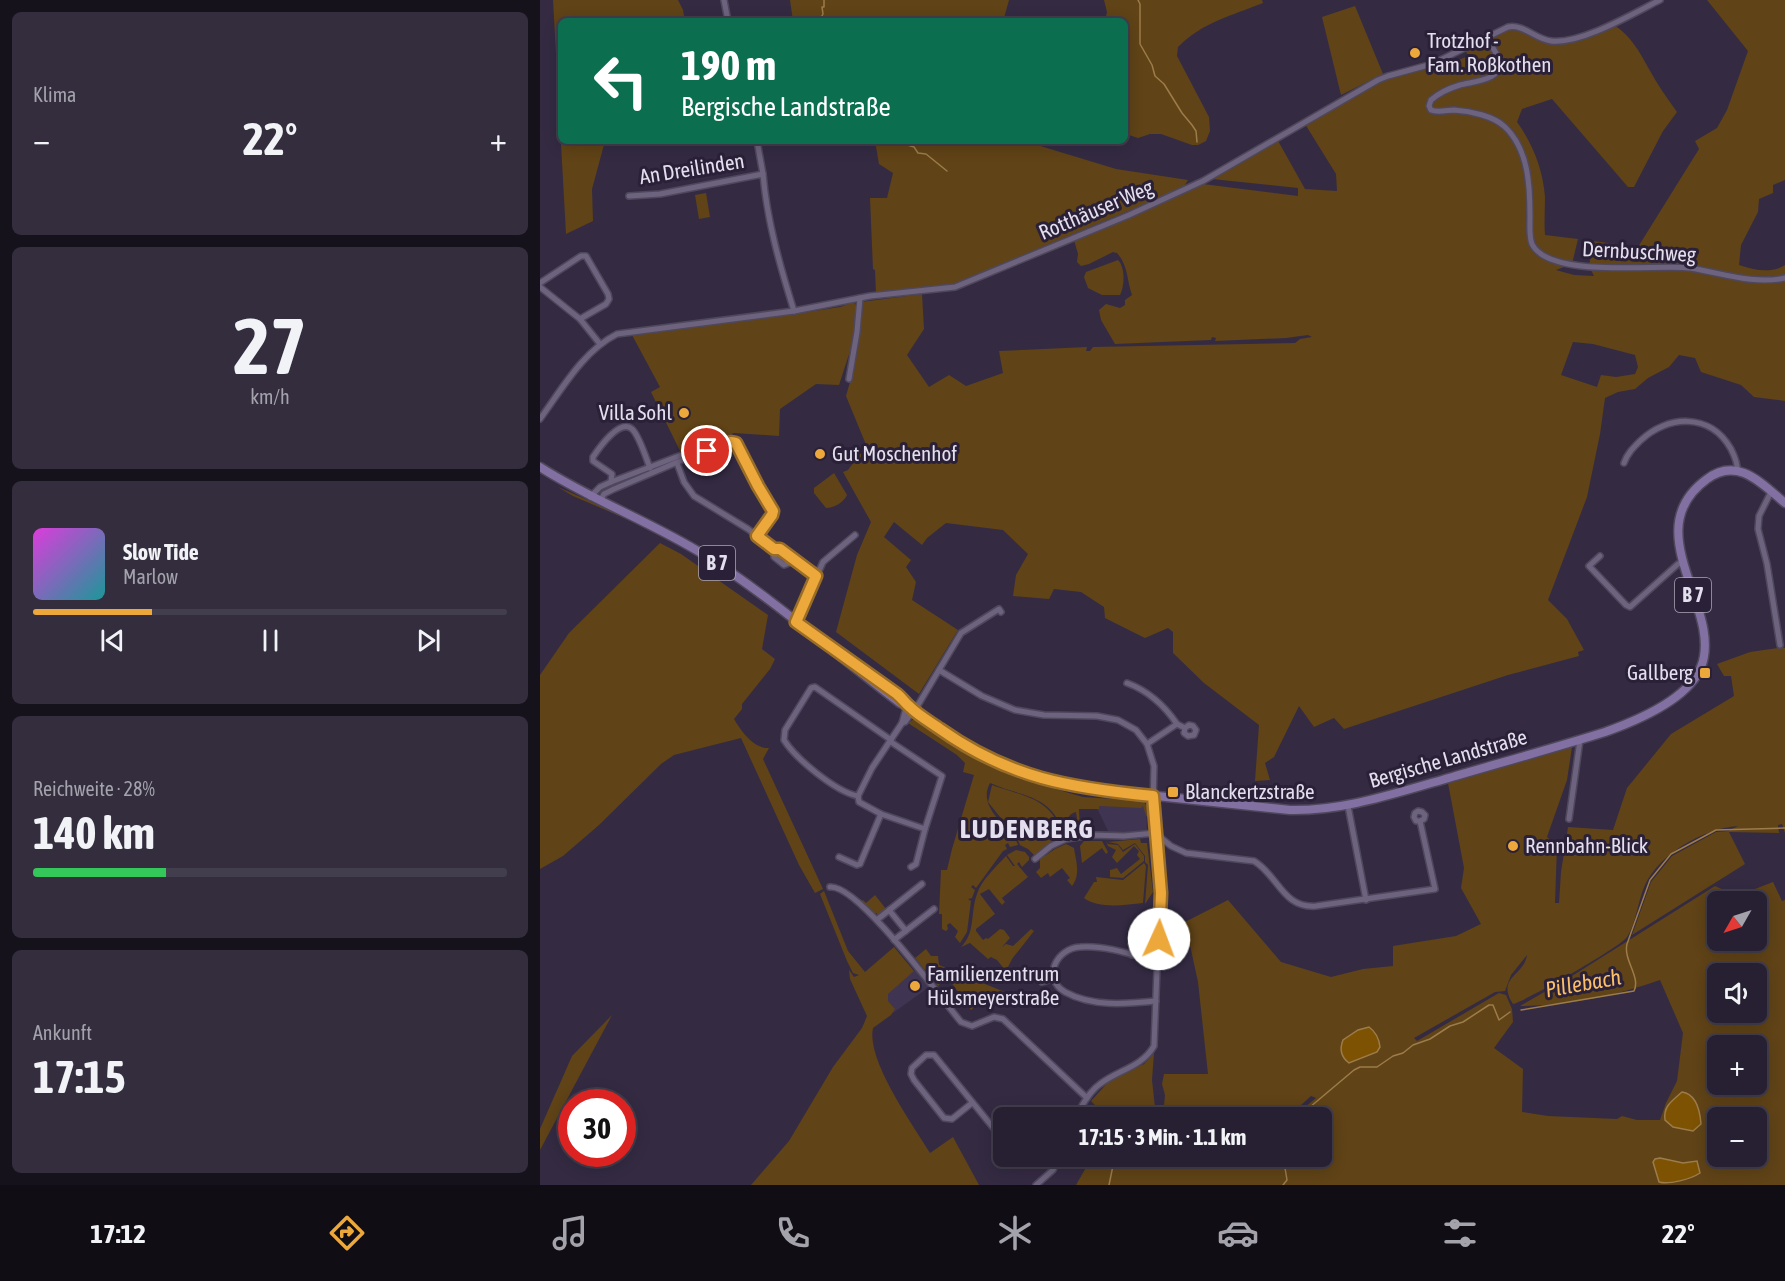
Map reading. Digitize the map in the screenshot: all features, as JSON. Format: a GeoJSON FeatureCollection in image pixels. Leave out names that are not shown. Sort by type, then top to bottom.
{"type":"FeatureCollection","features":[{"type":"Feature","properties":{"kind":"main road","name":"Bergische Landstraße"},"geometry":{"type":"LineString","coordinates":[[540,467],[590,497],[706,556],[824,642],[900,703],[976,752],[1024,774],[1073,786],[1290,810],[1317,810],[1348,806],[1580,740],[1620,727],[1678,695],[1696,676],[1703,660],[1704,636],[1679,542],[1683,510],[1689,497],[1713,475],[1723,471],[1737,470]]}},
{"type":"Feature","properties":{"kind":"main road"},"geometry":{"type":"LineString","coordinates":[[1737,470],[1753,477],[1785,504]]}},
{"type":"Feature","properties":{"kind":"street"},"geometry":{"type":"LineString","coordinates":[[724,0],[727,18]]}},
{"type":"Feature","properties":{"kind":"street","name":"Rotthäuser Weg"},"geometry":{"type":"LineString","coordinates":[[540,419],[585,359],[600,344],[621,333],[794,311],[860,298],[955,287],[1130,215],[1203,181],[1388,75],[1432,64],[1508,27],[1516,26],[1547,40],[1569,40],[1589,34],[1660,0]]}},
{"type":"Feature","properties":{"kind":"street","name":"Dernbuschweg"},"geometry":{"type":"LineString","coordinates":[[1486,38],[1498,58],[1499,65],[1495,74],[1484,80],[1446,90],[1431,100],[1429,106],[1434,111],[1457,110],[1482,116],[1501,124],[1510,132],[1526,164],[1530,234],[1532,244],[1537,251],[1556,261],[1596,268],[1690,268],[1748,279],[1785,278]]}},
{"type":"Feature","properties":{"kind":"street"},"geometry":{"type":"LineString","coordinates":[[758,144],[763,174]]}},
{"type":"Feature","properties":{"kind":"street","name":"An Dreilinden"},"geometry":{"type":"LineString","coordinates":[[629,196],[660,194],[763,174],[774,244],[794,311]]}},
{"type":"Feature","properties":{"kind":"street"},"geometry":{"type":"LineString","coordinates":[[580,320],[606,304],[609,299],[586,256],[581,256],[540,285],[580,320],[600,344]]}},
{"type":"Feature","properties":{"kind":"street"},"geometry":{"type":"LineString","coordinates":[[849,380],[860,298]]}},
{"type":"Feature","properties":{"kind":"street"},"geometry":{"type":"LineString","coordinates":[[1624,463],[1629,452],[1655,428],[1672,422],[1688,421],[1709,428],[1722,437],[1733,453],[1738,466],[1737,470]]}},
{"type":"Feature","properties":{"kind":"street"},"geometry":{"type":"LineString","coordinates":[[611,482],[612,474],[593,457],[605,441],[622,427],[627,426],[634,431],[650,470]]}},
{"type":"Feature","properties":{"kind":"street"},"geometry":{"type":"LineString","coordinates":[[600,501],[604,494],[650,470],[693,453],[731,442],[738,445],[773,511],[757,536]]}},
{"type":"Feature","properties":{"kind":"street"},"geometry":{"type":"LineString","coordinates":[[590,497],[600,487],[611,482],[677,463],[693,453]]}},
{"type":"Feature","properties":{"kind":"street"},"geometry":{"type":"LineString","coordinates":[[677,463],[684,482],[694,496],[774,549],[780,549],[816,576]]}},
{"type":"Feature","properties":{"kind":"street"},"geometry":{"type":"LineString","coordinates":[[1771,492],[1760,516],[1758,529],[1767,564],[1780,645]]}},
{"type":"Feature","properties":{"kind":"street"},"geometry":{"type":"LineString","coordinates":[[796,622],[823,562],[855,535]]}},
{"type":"Feature","properties":{"kind":"street"},"geometry":{"type":"LineString","coordinates":[[774,549],[774,557],[784,565],[793,558]]}},
{"type":"Feature","properties":{"kind":"street"},"geometry":{"type":"LineString","coordinates":[[1600,556],[1589,566],[1630,607],[1683,562]]}},
{"type":"Feature","properties":{"kind":"street"},"geometry":{"type":"LineString","coordinates":[[925,829],[880,814],[859,802],[858,796],[872,768],[902,723],[906,712],[911,709],[939,670],[965,629],[999,609],[1001,612]]}},
{"type":"Feature","properties":{"kind":"street"},"geometry":{"type":"LineString","coordinates":[[939,670],[982,696],[1015,710],[1044,715],[1097,716],[1118,720],[1136,730],[1147,744],[1154,766],[1155,833],[1161,893],[1154,1046],[1143,1060],[1109,1077],[1096,1087],[1081,1107]]}},
{"type":"Feature","properties":{"kind":"street"},"geometry":{"type":"LineString","coordinates":[[1127,683],[1157,700],[1177,724],[1185,728]]}},
{"type":"Feature","properties":{"kind":"street"},"geometry":{"type":"LineString","coordinates":[[858,796],[844,792],[794,752],[784,740],[785,730],[811,688],[815,687],[942,776],[916,864],[911,867]]}},
{"type":"Feature","properties":{"kind":"street"},"geometry":{"type":"LineString","coordinates":[[1147,744],[1177,724]]}},
{"type":"Feature","properties":{"kind":"street"},"geometry":{"type":"LineString","coordinates":[[1569,819],[1580,740]]}},
{"type":"Feature","properties":{"kind":"street"},"geometry":{"type":"LineString","coordinates":[[1348,806],[1365,900]]}},
{"type":"Feature","properties":{"kind":"street"},"geometry":{"type":"LineString","coordinates":[[839,856],[857,865],[860,864],[880,814]]}},
{"type":"Feature","properties":{"kind":"street"},"geometry":{"type":"LineString","coordinates":[[1035,859],[1051,846],[1066,839],[1155,833],[1171,846],[1186,853],[1254,861],[1263,867],[1284,894],[1299,904],[1309,907],[1435,889],[1420,821]]}},
{"type":"Feature","properties":{"kind":"street"},"geometry":{"type":"LineString","coordinates":[[878,919],[922,884]]}},
{"type":"Feature","properties":{"kind":"street"},"geometry":{"type":"LineString","coordinates":[[830,887],[839,887],[878,919],[961,1022],[972,1026],[994,1017],[1003,1019],[1087,1098]]}},
{"type":"Feature","properties":{"kind":"street"},"geometry":{"type":"LineString","coordinates":[[894,940],[934,909]]}},
{"type":"Feature","properties":{"kind":"street"},"geometry":{"type":"LineString","coordinates":[[889,910],[906,931]]}},
{"type":"Feature","properties":{"kind":"street"},"geometry":{"type":"LineString","coordinates":[[1132,955],[1138,922]]}},
{"type":"Feature","properties":{"kind":"street"},"geometry":{"type":"LineString","coordinates":[[1156,1001],[1120,1004],[1099,1002],[1066,993],[1053,979],[1053,966],[1064,953],[1075,947],[1102,948],[1158,962]]}},
{"type":"Feature","properties":{"kind":"street"},"geometry":{"type":"LineString","coordinates":[[1042,982],[1053,979]]}},
{"type":"Feature","properties":{"kind":"street"},"geometry":{"type":"LineString","coordinates":[[972,1103],[952,1119],[944,1118],[911,1074],[912,1068],[926,1055],[934,1056],[993,1128]]}},
{"type":"Feature","properties":{"kind":"street"},"geometry":{"type":"LineString","coordinates":[[1036,1185],[1054,1167]]}},
{"type":"Feature","properties":{"kind":"shaded area"},"geometry":{"type":"Polygon","coordinates":[[[553,0],[678,0],[684,18],[558,18],[558,90],[553,0]]]}},
{"type":"Feature","properties":{"kind":"shaded area"},"geometry":{"type":"Polygon","coordinates":[[[790,0],[1009,0],[1004,18],[793,18],[790,0]]]}},
{"type":"Feature","properties":{"kind":"shaded area"},"geometry":{"type":"Polygon","coordinates":[[[1104,0],[1262,0],[1263,3],[1197,31],[1178,47],[1177,56],[1209,117],[1210,131],[1206,141],[1192,145],[1161,134],[1150,134],[1138,138],[1128,135],[1128,18],[1106,18],[1107,12],[1104,0]]]}},
{"type":"Feature","properties":{"kind":"shaded area"},"geometry":{"type":"Polygon","coordinates":[[[1707,0],[1785,0],[1785,180],[1773,185],[1773,193],[1759,199],[1758,212],[1741,245],[1739,265],[1756,270],[1774,270],[1785,265],[1785,401],[1754,397],[1741,385],[1701,372],[1695,358],[1679,355],[1669,367],[1648,378],[1635,389],[1618,392],[1605,398],[1587,497],[1548,600],[1567,619],[1584,650],[1578,652],[1579,656],[1508,675],[1344,729],[1334,718],[1314,727],[1299,706],[1274,757],[1265,763],[1270,780],[1255,781],[1259,725],[1204,683],[1173,653],[1173,632],[1168,628],[1145,638],[1105,618],[1104,607],[1081,592],[1054,589],[1049,599],[1013,596],[1016,575],[1028,554],[1003,530],[946,523],[922,545],[894,522],[884,537],[911,560],[906,567],[916,582],[912,600],[958,630],[919,694],[836,632],[857,555],[871,522],[843,472],[848,470],[854,462],[851,456],[867,447],[846,396],[858,337],[861,302],[922,294],[924,329],[907,355],[929,387],[949,375],[966,386],[1003,373],[999,351],[1087,347],[1086,351],[1090,351],[1093,347],[1295,343],[1300,339],[1312,337],[1308,335],[1215,341],[1216,338],[1212,337],[1211,340],[1115,344],[1101,320],[1099,310],[1106,304],[1120,308],[1125,305],[1125,300],[1132,295],[1127,273],[1121,258],[1113,252],[1081,266],[1077,262],[1078,254],[1074,240],[1130,218],[1203,184],[1298,196],[1298,188],[1212,179],[1277,139],[1305,189],[1337,191],[1336,174],[1305,124],[1388,78],[1433,66],[1436,70],[1468,56],[1466,51],[1492,35],[1508,29],[1518,29],[1542,41],[1560,44],[1579,40],[1614,25],[1634,44],[1677,112],[1663,131],[1634,187],[1628,187],[1552,99],[1522,109],[1517,122],[1528,139],[1542,177],[1545,197],[1545,235],[1578,239],[1572,264],[1556,270],[1574,275],[1594,276],[1589,266],[1593,241],[1638,247],[1699,149],[1695,141],[1717,128],[1727,110],[1748,51],[1707,0]],[[1573,342],[1561,375],[1597,387],[1601,375],[1616,377],[1635,374],[1638,367],[1635,355],[1593,344],[1573,342]]]}},
{"type":"Feature","properties":{"kind":"shaded area"},"geometry":{"type":"Polygon","coordinates":[[[1355,6],[1383,74],[1341,95],[1322,17],[1355,6]]]}},
{"type":"Feature","properties":{"kind":"shaded area"},"geometry":{"type":"Polygon","coordinates":[[[561,144],[604,144],[592,189],[593,221],[566,234],[561,144]]]}},
{"type":"Feature","properties":{"kind":"shaded area"},"geometry":{"type":"Polygon","coordinates":[[[876,144],[1034,144],[1116,169],[1188,180],[1183,188],[947,287],[876,293],[870,198],[887,198],[893,173],[879,164],[876,144]]]}},
{"type":"Feature","properties":{"kind":"shaded area"},"geometry":{"type":"Polygon","coordinates":[[[706,193],[710,217],[699,219],[695,195],[706,193]]]}},
{"type":"Feature","properties":{"kind":"shaded area"},"geometry":{"type":"Polygon","coordinates":[[[1118,260],[1123,276],[1120,295],[1102,295],[1088,288],[1084,277],[1086,272],[1118,260]]]}},
{"type":"Feature","properties":{"kind":"shaded area"},"geometry":{"type":"Polygon","coordinates":[[[854,302],[856,306],[855,336],[839,385],[816,384],[780,409],[779,436],[734,433],[681,453],[651,392],[660,387],[632,335],[795,314],[840,307],[854,302]]]}},
{"type":"Feature","properties":{"kind":"shaded area"},"geometry":{"type":"Polygon","coordinates":[[[834,473],[847,495],[838,504],[826,508],[814,493],[814,488],[834,473]]]}},
{"type":"Feature","properties":{"kind":"shaded area"},"geometry":{"type":"Polygon","coordinates":[[[558,487],[637,522],[690,550],[793,623],[691,552],[558,487]]]}},
{"type":"Feature","properties":{"kind":"shaded area"},"geometry":{"type":"Polygon","coordinates":[[[660,543],[681,554],[768,615],[762,649],[775,659],[770,669],[742,704],[742,709],[734,719],[744,734],[753,742],[763,748],[769,748],[763,759],[823,889],[815,893],[799,865],[741,738],[674,755],[661,764],[599,825],[563,856],[540,869],[540,675],[569,633],[660,543]]]}},
{"type":"Feature","properties":{"kind":"shaded area"},"geometry":{"type":"Polygon","coordinates":[[[1785,648],[1785,833],[1782,824],[1778,825],[1779,833],[1729,832],[1745,864],[1632,935],[1651,882],[1672,856],[1716,832],[1728,831],[1738,826],[1711,832],[1684,845],[1672,853],[1652,873],[1645,885],[1630,932],[1609,951],[1535,994],[1513,1004],[1509,995],[1509,982],[1525,962],[1527,955],[1511,975],[1505,991],[1495,992],[1414,1038],[1417,1041],[1499,993],[1506,995],[1512,1009],[1513,1022],[1494,1048],[1523,1069],[1522,1112],[1548,1116],[1617,1119],[1622,1116],[1637,1120],[1660,1120],[1677,1081],[1683,1033],[1660,980],[1591,999],[1520,1006],[1707,891],[1707,951],[1767,951],[1767,891],[1750,891],[1773,882],[1782,901],[1785,900],[1785,1185],[1076,1185],[1086,1167],[1332,1167],[1332,1107],[1305,1107],[1316,1098],[1311,1096],[1299,1107],[1164,1107],[1165,1095],[1162,1084],[1164,1074],[1208,1074],[1198,982],[1185,922],[1228,900],[1281,962],[1331,977],[1363,969],[1393,966],[1393,946],[1456,936],[1481,924],[1461,888],[1464,868],[1448,783],[1572,747],[1567,780],[1547,837],[1557,846],[1555,903],[1559,903],[1568,827],[1613,830],[1627,788],[1671,734],[1734,696],[1731,676],[1724,676],[1717,664],[1750,652],[1785,648]],[[1369,1027],[1348,1036],[1354,1060],[1380,1047],[1377,1036],[1369,1027]]]}},
{"type":"Feature","properties":{"kind":"shaded area"},"geometry":{"type":"Polygon","coordinates":[[[914,719],[957,749],[1017,778],[1083,797],[1143,801],[1147,806],[1148,817],[1143,806],[1141,808],[1099,806],[1099,809],[1079,809],[1080,831],[1139,832],[1079,834],[1075,831],[1073,823],[1077,818],[1076,812],[1069,816],[1067,821],[1067,830],[1071,829],[1073,834],[1066,837],[1053,812],[1045,805],[990,783],[987,791],[989,806],[1018,845],[1010,847],[1008,843],[1005,845],[1007,849],[1003,851],[976,888],[973,885],[971,887],[975,890],[972,898],[968,899],[971,901],[967,932],[960,943],[955,937],[958,931],[950,923],[946,931],[942,929],[942,914],[939,914],[941,870],[947,870],[974,775],[963,772],[965,763],[957,755],[908,723],[914,719]]]}},
{"type":"Feature","properties":{"kind":"shaded area"},"geometry":{"type":"Polygon","coordinates":[[[992,785],[1045,806],[1064,837],[1052,842],[1035,856],[1020,845],[988,802],[992,785]]]}},
{"type":"Feature","properties":{"kind":"shaded area"},"geometry":{"type":"Polygon","coordinates":[[[1096,806],[1146,806],[1147,831],[1109,833],[1096,806]]]}},
{"type":"Feature","properties":{"kind":"shaded area"},"geometry":{"type":"Polygon","coordinates":[[[1140,839],[1141,843],[1147,843],[1153,892],[1145,904],[1148,865],[1145,862],[1145,856],[1135,843],[1123,850],[1118,844],[1108,842],[1140,839]]]}},
{"type":"Feature","properties":{"kind":"shaded area"},"geometry":{"type":"Polygon","coordinates":[[[1084,841],[1102,841],[1108,852],[1106,854],[1102,848],[1082,863],[1080,846],[1084,841]]]}},
{"type":"Feature","properties":{"kind":"shaded area"},"geometry":{"type":"Polygon","coordinates":[[[1106,841],[1108,844],[1118,845],[1123,852],[1135,844],[1144,856],[1144,861],[1123,878],[1110,877],[1110,870],[1117,868],[1121,874],[1140,859],[1137,855],[1139,851],[1134,846],[1117,863],[1112,857],[1116,850],[1108,846],[1106,841]]]}},
{"type":"Feature","properties":{"kind":"shaded area"},"geometry":{"type":"Polygon","coordinates":[[[1066,844],[1074,848],[1077,863],[1077,873],[1072,886],[1067,880],[1070,878],[1062,868],[1050,877],[1048,873],[1041,878],[1036,872],[1040,868],[1040,858],[1043,854],[1045,856],[1066,844]]]}},
{"type":"Feature","properties":{"kind":"shaded area"},"geometry":{"type":"Polygon","coordinates":[[[1016,850],[1025,852],[1029,857],[1022,867],[1019,862],[1017,864],[1028,877],[1002,898],[992,885],[1005,902],[1002,905],[989,889],[980,894],[995,914],[976,929],[983,940],[988,939],[1000,929],[1004,930],[1010,938],[1002,947],[1006,944],[1013,946],[1031,929],[1034,931],[1012,959],[1006,971],[997,960],[991,957],[988,959],[970,943],[961,947],[969,935],[979,889],[1006,856],[1015,866],[1007,855],[1016,850]]]}},
{"type":"Feature","properties":{"kind":"shaded area"},"geometry":{"type":"Polygon","coordinates":[[[1144,863],[1146,866],[1143,903],[1104,905],[1084,898],[1094,882],[1097,882],[1096,877],[1123,880],[1144,863]]]}},
{"type":"Feature","properties":{"kind":"shaded area"},"geometry":{"type":"Polygon","coordinates":[[[1715,886],[1726,891],[1707,891],[1715,886]]]}},
{"type":"Feature","properties":{"kind":"shaded area"},"geometry":{"type":"Polygon","coordinates":[[[824,891],[848,951],[865,972],[894,947],[914,971],[888,994],[888,1001],[895,1009],[891,1015],[873,1028],[877,1057],[892,1092],[930,1153],[953,1137],[979,1185],[751,1185],[789,1141],[833,1067],[862,1028],[867,1016],[850,979],[849,970],[854,977],[859,975],[853,973],[847,961],[820,894],[824,891]]]}},
{"type":"Feature","properties":{"kind":"shaded area"},"geometry":{"type":"Polygon","coordinates":[[[875,895],[886,909],[877,915],[861,902],[863,900],[866,903],[875,895]]]}},
{"type":"Feature","properties":{"kind":"shaded area"},"geometry":{"type":"Polygon","coordinates":[[[926,949],[931,956],[938,956],[939,965],[1007,993],[1016,1002],[1007,1000],[1004,1002],[992,991],[971,1010],[943,971],[936,976],[941,983],[938,986],[930,976],[934,973],[930,967],[925,970],[915,958],[926,949]]]}},
{"type":"Feature","properties":{"kind":"shaded area"},"geometry":{"type":"Polygon","coordinates":[[[915,970],[929,987],[893,1013],[880,998],[915,970]]]}},
{"type":"Feature","properties":{"kind":"shaded area"},"geometry":{"type":"Polygon","coordinates":[[[612,1015],[573,1089],[558,1089],[558,1116],[540,1150],[540,1129],[572,1056],[612,1015]]]}},
{"type":"Feature","properties":{"kind":"shaded area"},"geometry":{"type":"Polygon","coordinates":[[[1369,1027],[1377,1036],[1380,1047],[1377,1052],[1349,1063],[1342,1053],[1343,1040],[1358,1030],[1369,1027]]]}},
{"type":"Feature","properties":{"kind":"shaded area"},"geometry":{"type":"Polygon","coordinates":[[[1154,1053],[1152,1080],[1155,1107],[1097,1107],[1091,1101],[1111,1079],[1144,1064],[1154,1053]]]}},
{"type":"Feature","properties":{"kind":"shaded area"},"geometry":{"type":"Polygon","coordinates":[[[1682,1092],[1691,1096],[1698,1109],[1701,1124],[1693,1131],[1673,1127],[1665,1120],[1667,1107],[1682,1092]]]}},
{"type":"Feature","properties":{"kind":"shaded area"},"geometry":{"type":"Polygon","coordinates":[[[1660,1158],[1683,1163],[1697,1161],[1700,1173],[1680,1181],[1659,1182],[1653,1162],[1660,1158]]]}},
{"type":"Feature","properties":{"kind":"waterway"},"geometry":{"type":"LineString","coordinates":[[821,18],[824,0]]}},
{"type":"Feature","properties":{"kind":"waterway"},"geometry":{"type":"LineString","coordinates":[[1138,0],[1140,4],[1140,44],[1152,65],[1155,76],[1164,84],[1196,131],[1197,142]]}},
{"type":"Feature","properties":{"kind":"waterway"},"geometry":{"type":"LineString","coordinates":[[904,144],[914,147],[918,153],[926,154],[947,171]]}},
{"type":"Feature","properties":{"kind":"waterway","name":"Pillebach"},"geometry":{"type":"LineString","coordinates":[[1521,1010],[1634,991],[1636,986],[1627,956],[1627,944],[1650,880],[1671,854],[1716,830],[1785,828]]}},
{"type":"Feature","properties":{"kind":"waterway","name":"Pillebach"},"geometry":{"type":"LineString","coordinates":[[1310,1107],[1354,1070],[1360,1067],[1377,1067],[1413,1045],[1463,1022],[1489,1005],[1493,1005],[1499,1020],[1510,1012]]}},
{"type":"Feature","properties":{"kind":"waterway"},"geometry":{"type":"LineString","coordinates":[[1109,1185],[1113,1167]]}},
{"type":"Feature","properties":{"kind":"waterway","name":"Pillebach"},"geometry":{"type":"LineString","coordinates":[[1283,1185],[1287,1180],[1285,1167]]}},
{"type":"Feature","properties":{"kind":"place","name":"Trotzhof - Fam. Roßkothen"},"geometry":{"type":"Point","coordinates":[1415,53]}},
{"type":"Feature","properties":{"kind":"place","name":"Villa Sohl"},"geometry":{"type":"Point","coordinates":[684,413]}},
{"type":"Feature","properties":{"kind":"place","name":"Gut Moschenhof"},"geometry":{"type":"Point","coordinates":[820,454]}},
{"type":"Feature","properties":{"kind":"place","name":"Gallberg"},"geometry":{"type":"Point","coordinates":[1705,673]}},
{"type":"Feature","properties":{"kind":"place","name":"Blanckertzstraße"},"geometry":{"type":"Point","coordinates":[1173,792]}},
{"type":"Feature","properties":{"kind":"place","name":"Rennbahn-Blick"},"geometry":{"type":"Point","coordinates":[1513,846]}},
{"type":"Feature","properties":{"kind":"place","name":"Familienzentrum Hülsmeyerstraße"},"geometry":{"type":"Point","coordinates":[915,986]}},
{"type":"Feature","properties":{"kind":"district","name":"LUDENBERG"},"geometry":{"type":"Point","coordinates":[1027,829]}},
{"type":"Feature","properties":{"kind":"route"},"geometry":{"type":"LineString","coordinates":[[707,451],[731,442],[738,445],[773,511],[757,536],[774,549],[780,549],[816,576],[796,622],[897,694],[909,706],[951,737],[995,762],[1024,774],[1059,783],[1153,796],[1161,893],[1159,939]]}}]}
